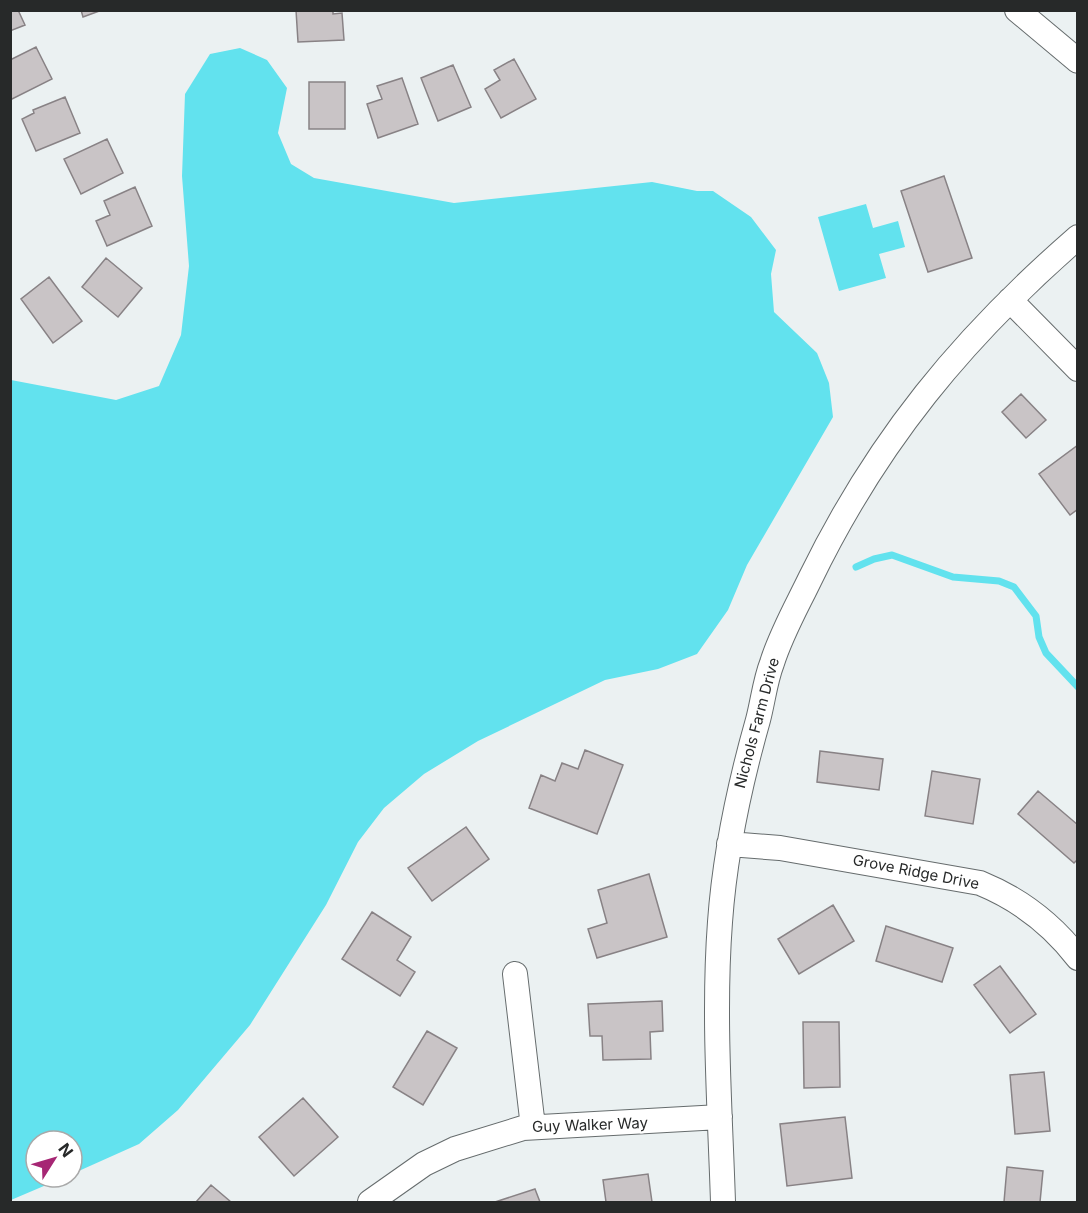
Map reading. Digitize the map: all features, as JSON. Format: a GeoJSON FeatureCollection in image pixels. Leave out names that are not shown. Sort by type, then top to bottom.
{"type":"FeatureCollection","features":[{"type":"Feature","properties":{"kind":"street"},"geometry":{"type":"LineString","coordinates":[[1017,10],[1077,61]]}},
{"type":"Feature","properties":{"kind":"street","name":"Nichols Farm Drive"},"geometry":{"type":"LineString","coordinates":[[723,1203],[717,1016],[720,946],[729,844],[734,810],[772,661],[824,550],[862,480],[905,417],[961,350],[1077,237]]}},
{"type":"Feature","properties":{"kind":"street"},"geometry":{"type":"LineString","coordinates":[[1010,300],[1077,369]]}},
{"type":"Feature","properties":{"kind":"street","name":"Grove Ridge Drive"},"geometry":{"type":"LineString","coordinates":[[729,844],[812,853],[980,883],[1002,892],[1046,923],[1077,958]]}},
{"type":"Feature","properties":{"kind":"street"},"geometry":{"type":"LineString","coordinates":[[515,974],[533,1127]]}},
{"type":"Feature","properties":{"kind":"street","name":"Guy Walker Way"},"geometry":{"type":"LineString","coordinates":[[370,1203],[424,1164],[455,1149],[487,1138],[533,1127],[720,1117]]}},
{"type":"Feature","properties":{"kind":"water"},"geometry":{"type":"Polygon","coordinates":[[[240,48],[267,60],[287,88],[278,133],[291,164],[314,178],[454,203],[652,182],[697,191],[713,191],[751,217],[776,250],[771,274],[774,312],[817,353],[829,383],[833,417],[747,565],[728,610],[697,654],[658,669],[605,680],[478,741],[424,774],[384,808],[358,842],[326,905],[250,1025],[178,1110],[139,1144],[84,1169],[84,1129],[24,1129],[24,1189],[37,1189],[11,1200],[11,380],[116,400],[159,386],[181,335],[189,266],[182,176],[185,94],[210,54],[240,48]]]}},
{"type":"Feature","properties":{"kind":"water"},"geometry":{"type":"Polygon","coordinates":[[[866,204],[873,228],[898,221],[905,247],[879,254],[886,278],[839,291],[818,217],[866,204]]]}},
{"type":"Feature","properties":{"kind":"building"},"geometry":{"type":"Polygon","coordinates":[[[10,10],[18,10],[25,25],[10,31],[10,10]]]}},
{"type":"Feature","properties":{"kind":"building"},"geometry":{"type":"Polygon","coordinates":[[[81,10],[102,10],[83,17],[81,10]]]}},
{"type":"Feature","properties":{"kind":"building"},"geometry":{"type":"Polygon","coordinates":[[[296,10],[333,10],[333,14],[342,13],[344,40],[298,42],[296,10]]]}},
{"type":"Feature","properties":{"kind":"building"},"geometry":{"type":"Polygon","coordinates":[[[36,47],[52,79],[10,100],[10,60],[36,47]]]}},
{"type":"Feature","properties":{"kind":"building"},"geometry":{"type":"Polygon","coordinates":[[[514,59],[536,99],[501,118],[485,89],[500,80],[494,70],[514,59]]]}},
{"type":"Feature","properties":{"kind":"building"},"geometry":{"type":"Polygon","coordinates":[[[453,65],[471,107],[438,121],[421,78],[453,65]]]}},
{"type":"Feature","properties":{"kind":"building"},"geometry":{"type":"Polygon","coordinates":[[[402,78],[418,124],[378,138],[367,104],[382,99],[377,86],[402,78]]]}},
{"type":"Feature","properties":{"kind":"building"},"geometry":{"type":"Polygon","coordinates":[[[309,82],[345,82],[345,129],[309,129],[309,82]]]}},
{"type":"Feature","properties":{"kind":"building"},"geometry":{"type":"Polygon","coordinates":[[[65,97],[80,133],[36,151],[22,119],[34,113],[33,110],[65,97]]]}},
{"type":"Feature","properties":{"kind":"building"},"geometry":{"type":"Polygon","coordinates":[[[107,139],[123,173],[81,194],[64,159],[107,139]]]}},
{"type":"Feature","properties":{"kind":"building"},"geometry":{"type":"Polygon","coordinates":[[[944,176],[972,258],[928,272],[901,191],[944,176]]]}},
{"type":"Feature","properties":{"kind":"building"},"geometry":{"type":"Polygon","coordinates":[[[135,187],[152,226],[107,246],[96,221],[110,215],[104,201],[135,187]]]}},
{"type":"Feature","properties":{"kind":"building"},"geometry":{"type":"Polygon","coordinates":[[[106,258],[142,288],[118,317],[82,287],[106,258]]]}},
{"type":"Feature","properties":{"kind":"building"},"geometry":{"type":"Polygon","coordinates":[[[49,277],[82,321],[53,343],[21,299],[49,277]]]}},
{"type":"Feature","properties":{"kind":"building"},"geometry":{"type":"Polygon","coordinates":[[[1021,394],[1046,420],[1026,438],[1002,412],[1021,394]]]}},
{"type":"Feature","properties":{"kind":"building"},"geometry":{"type":"Polygon","coordinates":[[[1078,445],[1078,509],[1070,515],[1039,474],[1078,445]]]}},
{"type":"Feature","properties":{"kind":"building"},"geometry":{"type":"Polygon","coordinates":[[[585,750],[623,765],[597,834],[529,808],[541,775],[555,781],[562,763],[578,769],[585,750]]]}},
{"type":"Feature","properties":{"kind":"building"},"geometry":{"type":"Polygon","coordinates":[[[820,751],[883,759],[879,790],[817,782],[820,751]]]}},
{"type":"Feature","properties":{"kind":"building"},"geometry":{"type":"Polygon","coordinates":[[[932,771],[980,779],[973,824],[925,816],[932,771]]]}},
{"type":"Feature","properties":{"kind":"building"},"geometry":{"type":"Polygon","coordinates":[[[1038,791],[1078,825],[1078,859],[1074,863],[1018,814],[1038,791]]]}},
{"type":"Feature","properties":{"kind":"building"},"geometry":{"type":"Polygon","coordinates":[[[466,827],[489,859],[432,901],[408,868],[466,827]]]}},
{"type":"Feature","properties":{"kind":"building"},"geometry":{"type":"Polygon","coordinates":[[[649,874],[667,937],[597,958],[588,929],[607,923],[598,890],[649,874]]]}},
{"type":"Feature","properties":{"kind":"building"},"geometry":{"type":"Polygon","coordinates":[[[833,905],[854,941],[799,974],[778,939],[833,905]]]}},
{"type":"Feature","properties":{"kind":"building"},"geometry":{"type":"Polygon","coordinates":[[[372,912],[411,937],[397,960],[415,972],[400,996],[342,959],[372,912]]]}},
{"type":"Feature","properties":{"kind":"building"},"geometry":{"type":"Polygon","coordinates":[[[886,926],[953,948],[942,982],[876,961],[886,926]]]}},
{"type":"Feature","properties":{"kind":"building"},"geometry":{"type":"Polygon","coordinates":[[[1000,966],[1036,1014],[1010,1033],[974,985],[1000,966]]]}},
{"type":"Feature","properties":{"kind":"building"},"geometry":{"type":"Polygon","coordinates":[[[662,1001],[663,1031],[650,1032],[651,1059],[603,1060],[602,1036],[590,1036],[588,1004],[662,1001]]]}},
{"type":"Feature","properties":{"kind":"building"},"geometry":{"type":"Polygon","coordinates":[[[803,1022],[839,1022],[840,1087],[804,1088],[803,1022]]]}},
{"type":"Feature","properties":{"kind":"building"},"geometry":{"type":"Polygon","coordinates":[[[427,1031],[457,1048],[423,1105],[393,1087],[427,1031]]]}},
{"type":"Feature","properties":{"kind":"building"},"geometry":{"type":"Polygon","coordinates":[[[1044,1072],[1050,1131],[1015,1134],[1010,1075],[1044,1072]]]}},
{"type":"Feature","properties":{"kind":"building"},"geometry":{"type":"Polygon","coordinates":[[[303,1098],[338,1137],[294,1176],[259,1137],[303,1098]]]}},
{"type":"Feature","properties":{"kind":"building"},"geometry":{"type":"Polygon","coordinates":[[[845,1117],[852,1178],[787,1186],[780,1124],[845,1117]]]}},
{"type":"Feature","properties":{"kind":"building"},"geometry":{"type":"Polygon","coordinates":[[[1007,1167],[1043,1171],[1040,1202],[1004,1202],[1007,1167]]]}},
{"type":"Feature","properties":{"kind":"building"},"geometry":{"type":"Polygon","coordinates":[[[648,1174],[652,1202],[606,1202],[603,1180],[648,1174]]]}},
{"type":"Feature","properties":{"kind":"building"},"geometry":{"type":"Polygon","coordinates":[[[211,1185],[231,1202],[196,1202],[211,1185]]]}},
{"type":"Feature","properties":{"kind":"building"},"geometry":{"type":"Polygon","coordinates":[[[535,1189],[540,1202],[495,1202],[535,1189]]]}},
{"type":"Feature","properties":{"kind":"waterway"},"geometry":{"type":"LineString","coordinates":[[856,567],[874,559],[892,555],[953,577],[999,581],[1014,587],[1036,616],[1039,637],[1046,653],[1078,687]]}}]}
